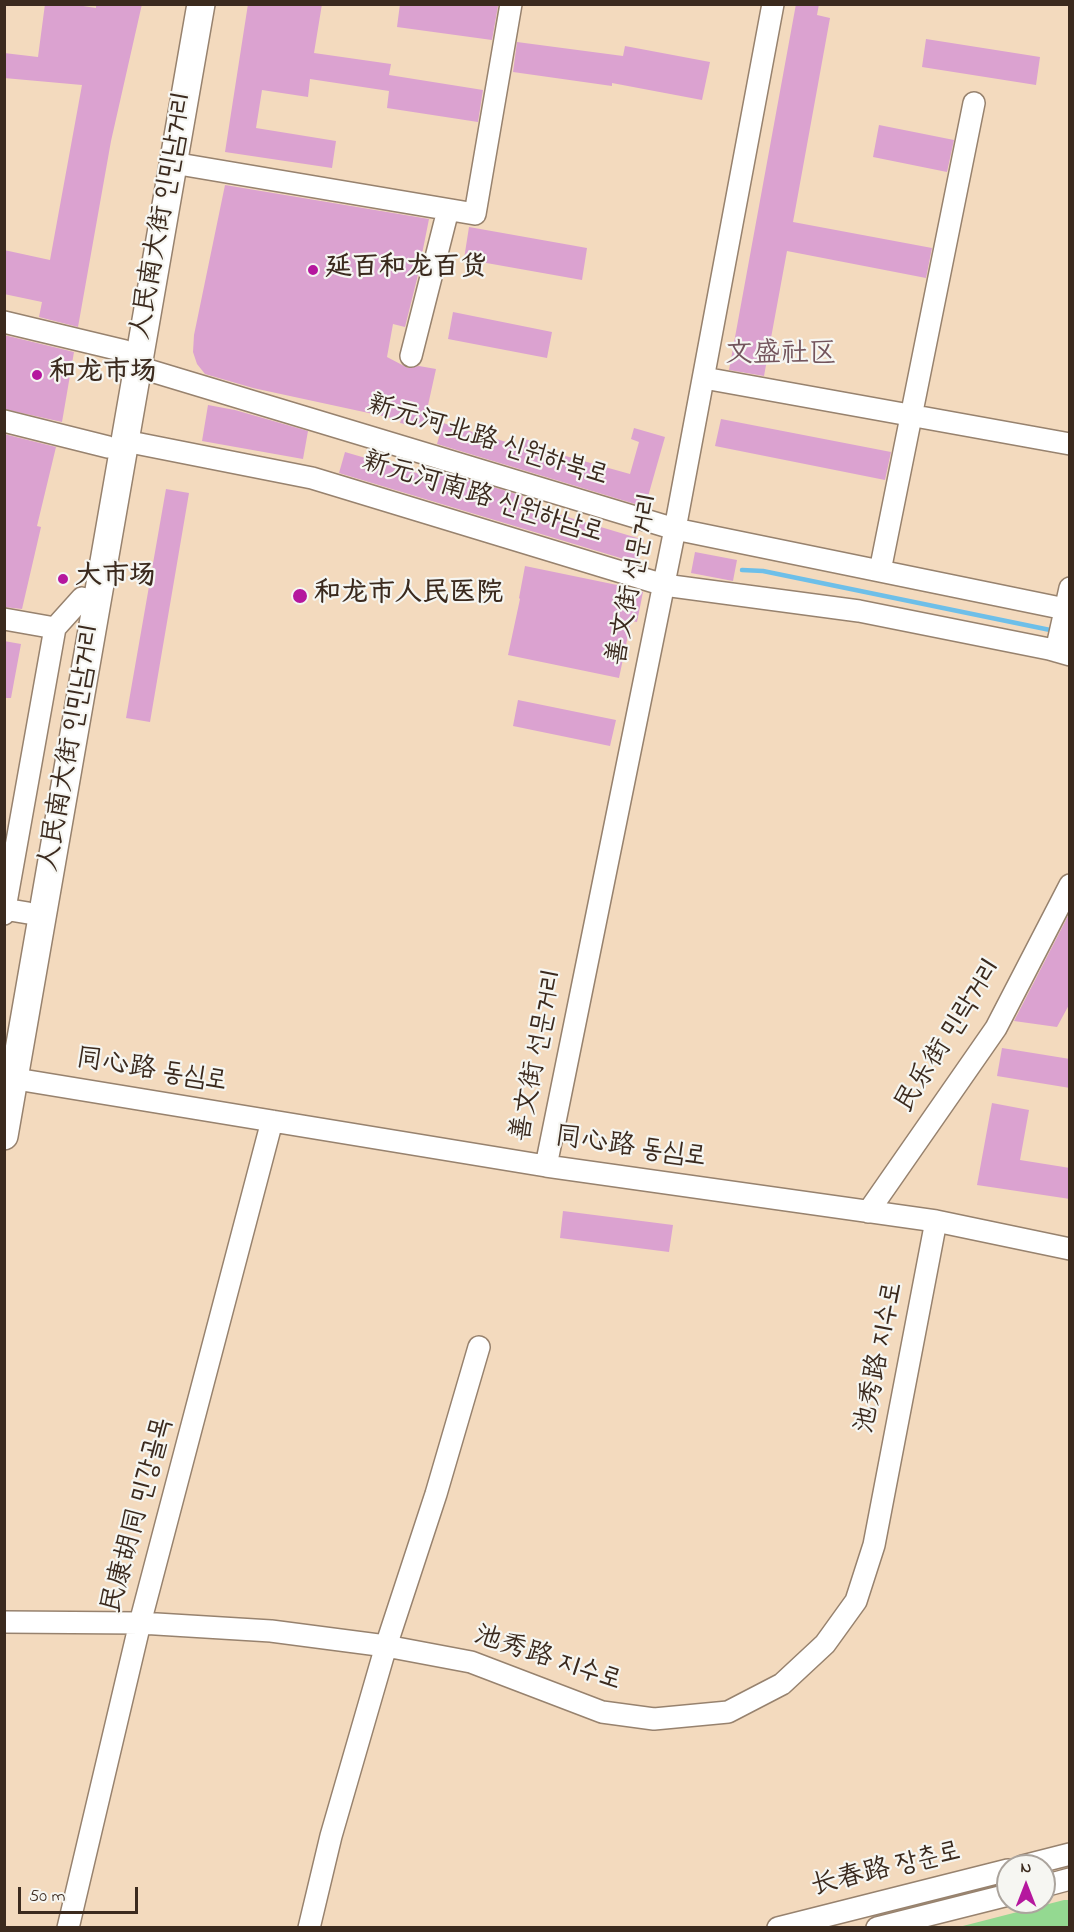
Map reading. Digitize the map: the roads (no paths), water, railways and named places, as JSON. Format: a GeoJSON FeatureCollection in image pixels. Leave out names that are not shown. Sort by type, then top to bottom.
{"type":"FeatureCollection","features":[{"type":"Feature","properties":{"kind":"main road","name":"人民南大街 인민남거리"},"geometry":{"type":"LineString","coordinates":[[4,1136],[10,1078],[132,359],[184,4]]}},
{"type":"Feature","properties":{"kind":"main road","name":"人民南大街 인민남거리"},"geometry":{"type":"LineString","coordinates":[[132,359],[173,163],[201,4]]}},
{"type":"Feature","properties":{"kind":"main road","name":"人民南大街 인민남거리"},"geometry":{"type":"LineString","coordinates":[[4,1046],[10,911],[117,444]]}},
{"type":"Feature","properties":{"kind":"street"},"geometry":{"type":"LineString","coordinates":[[173,163],[475,214],[511,4]]}},
{"type":"Feature","properties":{"kind":"street","name":"善文街 선문거리"},"geometry":{"type":"LineString","coordinates":[[546,1166],[675,529],[773,4]]}},
{"type":"Feature","properties":{"kind":"street"},"geometry":{"type":"LineString","coordinates":[[880,571],[974,103]]}},
{"type":"Feature","properties":{"kind":"street"},"geometry":{"type":"LineString","coordinates":[[411,356],[448,210]]}},
{"type":"Feature","properties":{"kind":"street","name":"新元河北路 신원하북로"},"geometry":{"type":"LineString","coordinates":[[4,322],[132,359],[675,529],[880,571],[1066,614]]}},
{"type":"Feature","properties":{"kind":"street"},"geometry":{"type":"LineString","coordinates":[[704,378],[1070,444]]}},
{"type":"Feature","properties":{"kind":"street","name":"新元河南路 신원하남로"},"geometry":{"type":"LineString","coordinates":[[4,421],[117,444],[312,478],[664,585],[860,611],[1061,649]]}},
{"type":"Feature","properties":{"kind":"street"},"geometry":{"type":"LineString","coordinates":[[1061,649],[1070,588]]}},
{"type":"Feature","properties":{"kind":"street","name":"人民南大街 인민남거리"},"geometry":{"type":"LineString","coordinates":[[10,911],[55,628],[82,598]]}},
{"type":"Feature","properties":{"kind":"street"},"geometry":{"type":"LineString","coordinates":[[4,619],[55,628]]}},
{"type":"Feature","properties":{"kind":"street","name":"民乐街 민락거리"},"geometry":{"type":"LineString","coordinates":[[868,1212],[996,1028],[1070,885]]}},
{"type":"Feature","properties":{"kind":"street","name":"同心路 동심로"},"geometry":{"type":"LineString","coordinates":[[10,1078],[546,1166],[936,1221],[1070,1249]]}},
{"type":"Feature","properties":{"kind":"street","name":"民康胡同 민강골목"},"geometry":{"type":"LineString","coordinates":[[68,1928],[140,1623],[272,1121]]}},
{"type":"Feature","properties":{"kind":"street","name":"池秀路 지수로"},"geometry":{"type":"LineString","coordinates":[[4,1622],[140,1623],[271,1631],[386,1646],[471,1662],[602,1712],[654,1719],[728,1712],[782,1684],[825,1644],[856,1601],[874,1545],[936,1221]]}},
{"type":"Feature","properties":{"kind":"street"},"geometry":{"type":"LineString","coordinates":[[309,1928],[331,1836],[386,1646],[436,1494],[479,1347]]}},
{"type":"Feature","properties":{"kind":"street","name":"长春路 장춘로"},"geometry":{"type":"LineString","coordinates":[[778,1928],[996,1873]]}},
{"type":"Feature","properties":{"kind":"street","name":"长春路 장춘로"},"geometry":{"type":"LineString","coordinates":[[876,1928],[996,1898]]}},
{"type":"Feature","properties":{"kind":"waterway"},"geometry":{"type":"LineString","coordinates":[[742,570],[763,571],[1055,631]]}},
{"type":"Feature","properties":{"kind":"place","name":"延百和龙百货"},"geometry":{"type":"Point","coordinates":[313,270]}},
{"type":"Feature","properties":{"kind":"place","name":"和龙市场"},"geometry":{"type":"Point","coordinates":[37,375]}},
{"type":"Feature","properties":{"kind":"place","name":"大市场"},"geometry":{"type":"Point","coordinates":[63,579]}},
{"type":"Feature","properties":{"kind":"place","name":"和龙市人民医院"},"geometry":{"type":"Point","coordinates":[300,596]}},
{"type":"Feature","properties":{"kind":"district","name":"文盛社区"},"geometry":{"type":"Point","coordinates":[781,356]}}]}
